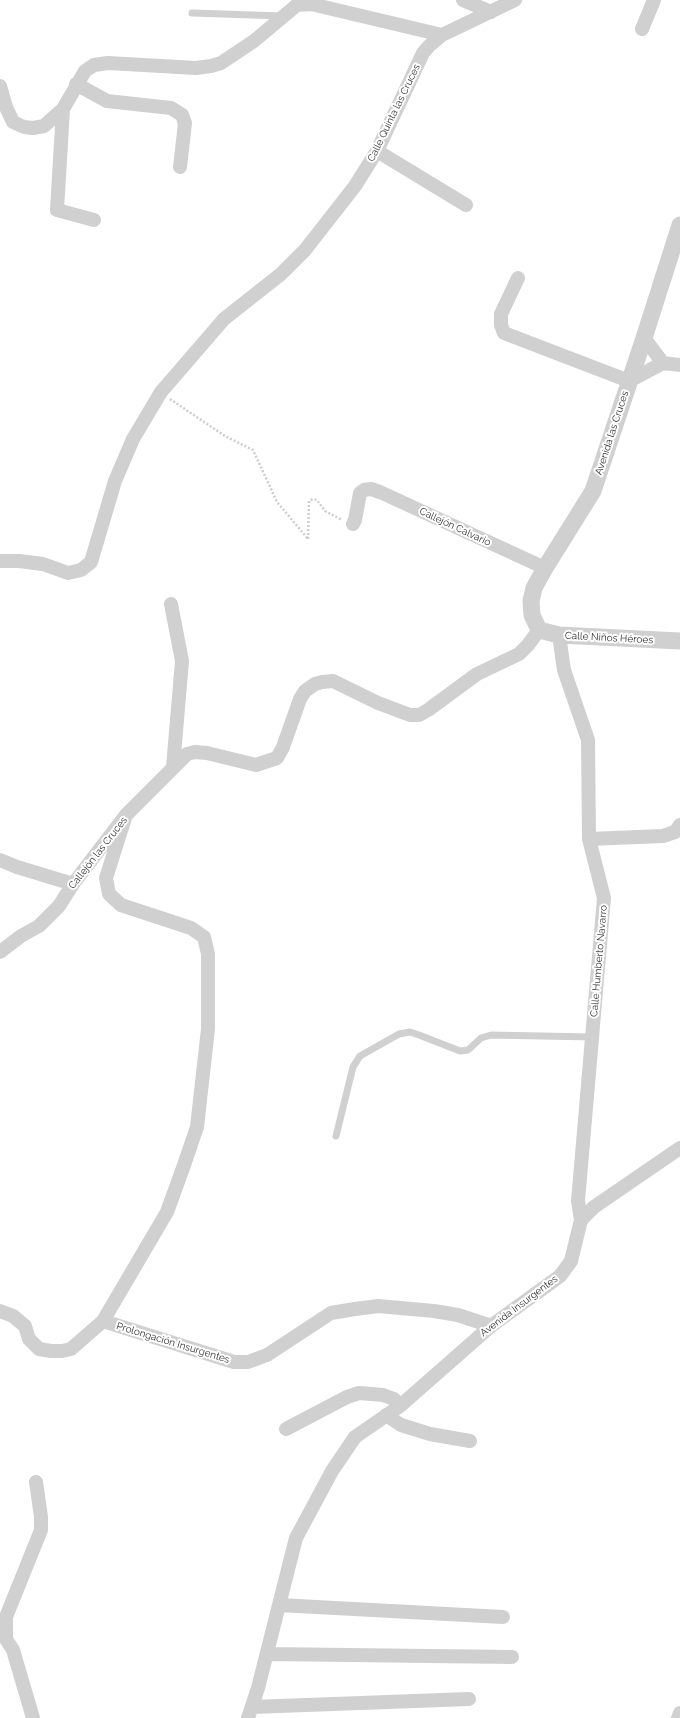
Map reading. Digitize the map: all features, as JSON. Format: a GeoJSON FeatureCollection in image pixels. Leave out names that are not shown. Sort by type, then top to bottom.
{"type":"FeatureCollection","features":[{"type":"Feature","properties":{"kind":"street"},"geometry":{"type":"LineString","coordinates":[[463,0],[491,12]]}},
{"type":"Feature","properties":{"kind":"street","name":"Calle Quinta las Cruces"},"geometry":{"type":"LineString","coordinates":[[0,561],[19,560],[43,564],[68,573],[82,570],[91,562],[115,481],[133,439],[161,392],[224,319],[281,274],[305,250],[355,186],[377,151],[424,53],[442,34],[515,0]]}},
{"type":"Feature","properties":{"kind":"street"},"geometry":{"type":"LineString","coordinates":[[642,29],[654,0]]}},
{"type":"Feature","properties":{"kind":"street"},"geometry":{"type":"LineString","coordinates":[[0,86],[6,107],[14,122],[24,128],[44,126],[63,109],[76,84],[85,71],[94,66],[108,63],[196,68],[212,66],[221,63],[254,41],[297,5],[311,4],[442,34]]}},
{"type":"Feature","properties":{"kind":"street"},"geometry":{"type":"LineString","coordinates":[[76,84],[107,101],[171,108],[182,115],[185,123],[180,167]]}},
{"type":"Feature","properties":{"kind":"street"},"geometry":{"type":"LineString","coordinates":[[63,109],[57,210],[94,220]]}},
{"type":"Feature","properties":{"kind":"street"},"geometry":{"type":"LineString","coordinates":[[377,151],[466,204]]}},
{"type":"Feature","properties":{"kind":"street","name":"Avenida las Cruces"},"geometry":{"type":"LineString","coordinates":[[539,630],[532,615],[531,601],[534,588],[544,568],[593,491],[680,225]]}},
{"type":"Feature","properties":{"kind":"street"},"geometry":{"type":"LineString","coordinates":[[518,278],[501,314],[501,325],[504,333],[629,381],[663,363],[680,365]]}},
{"type":"Feature","properties":{"kind":"street"},"geometry":{"type":"LineString","coordinates":[[644,338],[663,363]]}},
{"type":"Feature","properties":{"kind":"street","name":"Callejón Calvario"},"geometry":{"type":"LineString","coordinates":[[353,524],[360,493],[364,490],[371,489],[544,568]]}},
{"type":"Feature","properties":{"kind":"street"},"geometry":{"type":"LineString","coordinates":[[171,604],[182,661],[173,767]]}},
{"type":"Feature","properties":{"kind":"street","name":"Calle Niños Héroes"},"geometry":{"type":"LineString","coordinates":[[539,630],[558,635],[680,641]]}},
{"type":"Feature","properties":{"kind":"street","name":"Callejón las Cruces"},"geometry":{"type":"LineString","coordinates":[[0,952],[21,936],[39,926],[59,906],[73,884],[126,816],[187,754],[207,752],[256,765],[277,758],[283,747],[300,699],[305,690],[322,682],[333,681],[378,703],[410,715],[418,715],[428,710],[477,674],[519,654],[528,646],[539,630]]}},
{"type":"Feature","properties":{"kind":"street","name":"Calle Humberto Navarro"},"geometry":{"type":"LineString","coordinates":[[558,635],[564,670],[588,740],[589,839],[604,898],[578,1201],[581,1220]]}},
{"type":"Feature","properties":{"kind":"street"},"geometry":{"type":"LineString","coordinates":[[0,1311],[13,1316],[25,1326],[29,1339],[39,1350],[62,1351],[71,1349],[103,1321],[167,1212],[196,1126],[208,1029],[208,954],[204,938],[191,928],[121,905],[109,894],[106,878],[126,816]]}},
{"type":"Feature","properties":{"kind":"street"},"geometry":{"type":"LineString","coordinates":[[589,839],[663,836],[675,832],[680,826]]}},
{"type":"Feature","properties":{"kind":"street"},"geometry":{"type":"LineString","coordinates":[[0,860],[73,884]]}},
{"type":"Feature","properties":{"kind":"street"},"geometry":{"type":"LineString","coordinates":[[581,1220],[594,1207],[680,1148]]}},
{"type":"Feature","properties":{"kind":"street","name":"Avenida Insurgentes"},"geometry":{"type":"LineString","coordinates":[[279,1606],[296,1538],[332,1471],[355,1437],[400,1406],[491,1326],[560,1276],[571,1261],[581,1220]]}},
{"type":"Feature","properties":{"kind":"street","name":"Prolongación Insurgentes"},"geometry":{"type":"LineString","coordinates":[[103,1321],[234,1362],[248,1362],[267,1355],[331,1313],[355,1309],[378,1306],[434,1311],[458,1315],[491,1326]]}},
{"type":"Feature","properties":{"kind":"street"},"geometry":{"type":"LineString","coordinates":[[286,1429],[347,1397],[359,1393],[383,1395],[394,1399],[400,1406]]}},
{"type":"Feature","properties":{"kind":"street"},"geometry":{"type":"LineString","coordinates":[[386,1415],[401,1425],[430,1434],[470,1441]]}},
{"type":"Feature","properties":{"kind":"street"},"geometry":{"type":"LineString","coordinates":[[33,1718],[13,1650],[3,1640],[6,1617],[41,1530],[42,1517],[36,1482]]}},
{"type":"Feature","properties":{"kind":"street"},"geometry":{"type":"LineString","coordinates":[[469,1699],[250,1712],[258,1688],[279,1606],[504,1617]]}},
{"type":"Feature","properties":{"kind":"street"},"geometry":{"type":"LineString","coordinates":[[267,1654],[512,1657]]}},
{"type":"Feature","properties":{"kind":"street"},"geometry":{"type":"LineString","coordinates":[[678,1718],[680,1713]]}},
{"type":"Feature","properties":{"kind":"lane"},"geometry":{"type":"LineString","coordinates":[[192,13],[284,16]]}},
{"type":"Feature","properties":{"kind":"lane"},"geometry":{"type":"LineString","coordinates":[[336,1136],[353,1067],[360,1056],[399,1034],[410,1032],[460,1051],[468,1050],[481,1038],[491,1035],[592,1037]]}},
{"type":"Feature","properties":{"kind":"path"},"geometry":{"type":"LineString","coordinates":[[161,392],[225,436],[253,450],[276,502],[308,540],[309,501],[313,499],[317,500],[325,511],[349,524],[353,524]]}}]}
